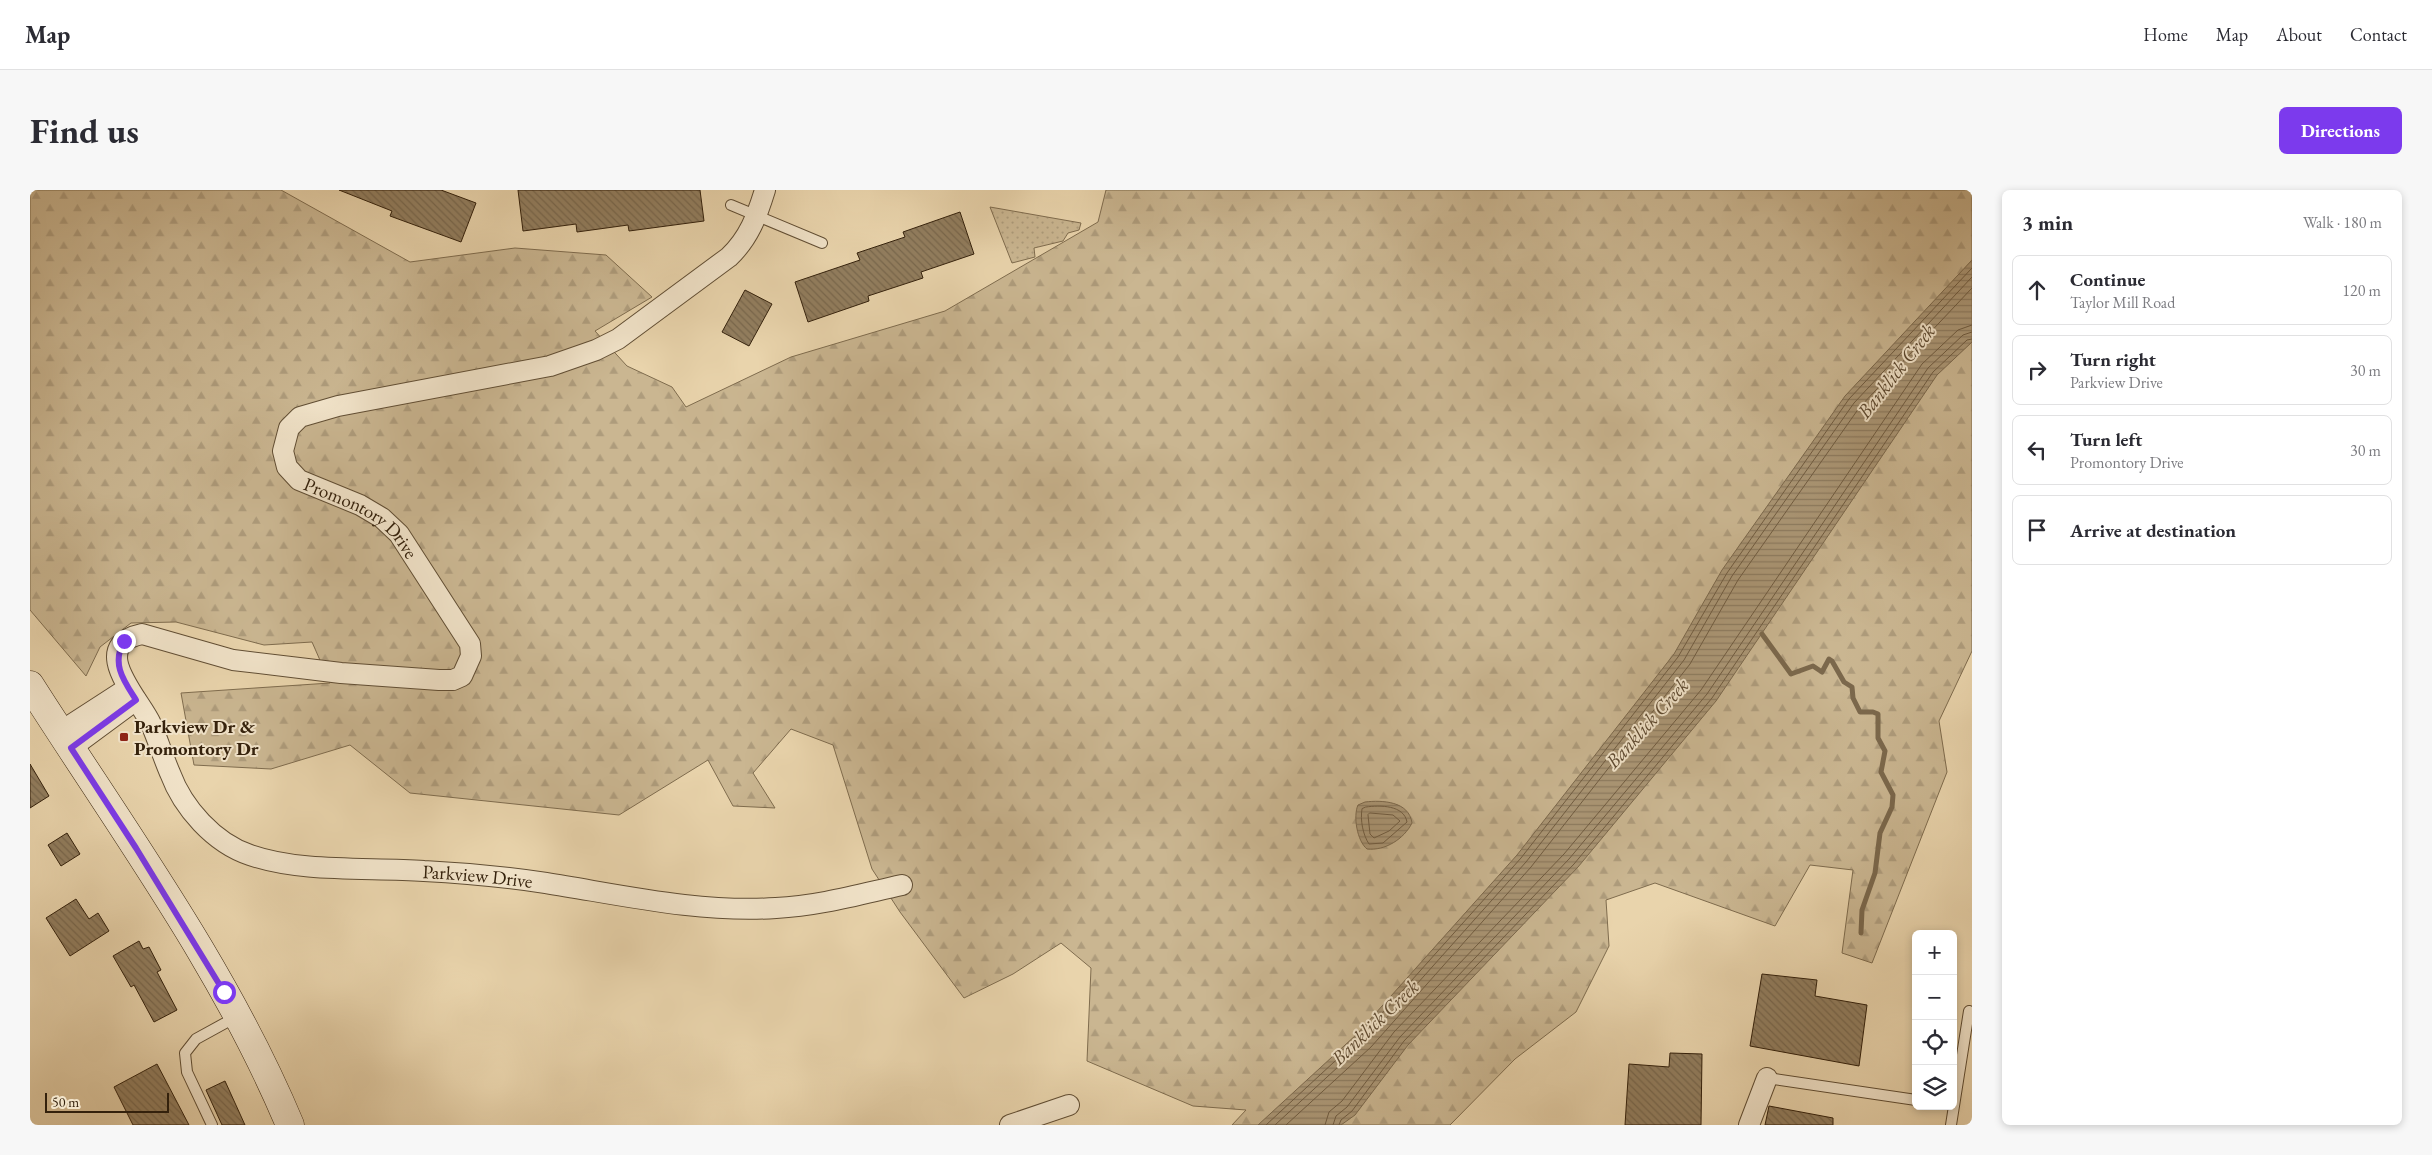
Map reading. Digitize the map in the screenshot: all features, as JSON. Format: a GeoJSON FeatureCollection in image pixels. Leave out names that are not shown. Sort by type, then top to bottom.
{"type":"FeatureCollection","features":[{"type":"Feature","properties":{"kind":"main road"},"geometry":{"type":"LineString","coordinates":[[30,684],[139,852],[238,1016],[272,1081],[290,1125]]}},
{"type":"Feature","properties":{"kind":"street","name":"Promontory Drive"},"geometry":{"type":"LineString","coordinates":[[132,694],[118,670],[119,651],[124,641],[142,634],[233,660],[341,673],[429,680],[453,680],[462,676],[471,656],[470,644],[399,534],[382,518],[360,505],[300,480],[287,467],[283,452],[289,428],[300,417],[338,406],[550,366],[596,350],[618,339],[729,257],[743,243],[758,216],[765,190]]}},
{"type":"Feature","properties":{"kind":"street"},"geometry":{"type":"LineString","coordinates":[[66,740],[132,694]]}},
{"type":"Feature","properties":{"kind":"street","name":"Parkview Drive"},"geometry":{"type":"LineString","coordinates":[[132,694],[151,724],[170,776],[197,818],[214,836],[228,847],[251,856],[288,864],[424,870],[544,883],[627,897],[724,908],[778,908],[840,899],[902,885]]}},
{"type":"Feature","properties":{"kind":"street"},"geometry":{"type":"LineString","coordinates":[[1749,1125],[1767,1078]]}},
{"type":"Feature","properties":{"kind":"street"},"geometry":{"type":"LineString","coordinates":[[1010,1125],[1069,1105]]}},
{"type":"Feature","properties":{"kind":"lane"},"geometry":{"type":"LineString","coordinates":[[731,206],[822,242]]}},
{"type":"Feature","properties":{"kind":"lane"},"geometry":{"type":"LineString","coordinates":[[1957,1086],[1969,1011]]}},
{"type":"Feature","properties":{"kind":"lane"},"geometry":{"type":"LineString","coordinates":[[212,1125],[187,1072],[186,1053],[196,1039],[238,1016]]}},
{"type":"Feature","properties":{"kind":"lane"},"geometry":{"type":"LineString","coordinates":[[1767,1078],[1912,1099]]}},
{"type":"Feature","properties":{"kind":"lane"},"geometry":{"type":"LineString","coordinates":[[1951,1125],[1953,1110]]}},
{"type":"Feature","properties":{"kind":"green space"},"geometry":{"type":"Polygon","coordinates":[[[30,190],[281,190],[410,262],[515,248],[606,255],[652,297],[595,331],[627,366],[672,387],[686,407],[791,357],[945,311],[1098,222],[1106,190],[1972,190],[1972,651],[1939,721],[1947,772],[1872,963],[1842,953],[1853,870],[1810,865],[1775,926],[1655,883],[1606,900],[1609,946],[1576,1012],[1515,1059],[1450,1125],[1232,1125],[1246,1110],[1193,1106],[1087,1061],[1091,968],[1061,943],[1013,974],[964,998],[900,912],[872,869],[833,745],[791,729],[753,773],[775,808],[733,806],[708,760],[619,815],[410,793],[350,745],[271,769],[194,765],[181,693],[330,683],[312,642],[264,645],[176,622],[131,623],[100,647],[86,676],[30,610],[30,190]]]}},
{"type":"Feature","properties":{"kind":"green space"},"geometry":{"type":"Polygon","coordinates":[[[990,207],[1081,223],[1079,230],[1068,233],[1063,241],[1034,248],[1035,257],[1012,263],[990,207]]]}},
{"type":"Feature","properties":{"kind":"water","name":"Banklick Creek"},"geometry":{"type":"Polygon","coordinates":[[[1972,260],[1972,342],[1937,375],[1716,701],[1578,867],[1408,1045],[1355,1115],[1341,1125],[1258,1125],[1357,1034],[1517,855],[1674,654],[1722,570],[1845,396],[1972,260]]]}},
{"type":"Feature","properties":{"kind":"water"},"geometry":{"type":"Polygon","coordinates":[[[1379,801],[1400,806],[1410,816],[1412,823],[1409,829],[1399,839],[1387,846],[1367,849],[1358,834],[1356,822],[1358,805],[1365,802],[1379,801]]]}},
{"type":"Feature","properties":{"kind":"building"},"geometry":{"type":"Polygon","coordinates":[[[339,190],[441,190],[476,203],[461,242],[390,216],[392,211],[339,190]]]}},
{"type":"Feature","properties":{"kind":"building"},"geometry":{"type":"Polygon","coordinates":[[[518,190],[700,190],[704,221],[629,231],[628,225],[577,232],[576,224],[523,231],[518,190]]]}},
{"type":"Feature","properties":{"kind":"building"},"geometry":{"type":"Polygon","coordinates":[[[960,212],[974,254],[921,272],[923,278],[868,296],[869,301],[808,322],[795,282],[860,260],[857,253],[905,237],[903,232],[960,212]]]}},
{"type":"Feature","properties":{"kind":"building"},"geometry":{"type":"Polygon","coordinates":[[[745,290],[772,304],[749,346],[722,332],[745,290]]]}},
{"type":"Feature","properties":{"kind":"building"},"geometry":{"type":"Polygon","coordinates":[[[30,764],[49,796],[30,808],[30,764]]]}},
{"type":"Feature","properties":{"kind":"building"},"geometry":{"type":"Polygon","coordinates":[[[67,833],[80,854],[61,866],[48,845],[67,833]]]}},
{"type":"Feature","properties":{"kind":"building"},"geometry":{"type":"Polygon","coordinates":[[[76,899],[89,919],[98,913],[109,931],[70,956],[46,918],[76,899]]]}},
{"type":"Feature","properties":{"kind":"building"},"geometry":{"type":"Polygon","coordinates":[[[139,941],[143,949],[149,947],[161,970],[157,972],[177,1010],[154,1022],[134,985],[131,987],[113,956],[139,941]]]}},
{"type":"Feature","properties":{"kind":"building"},"geometry":{"type":"Polygon","coordinates":[[[1762,974],[1817,980],[1815,996],[1867,1005],[1859,1066],[1750,1046],[1762,974]]]}},
{"type":"Feature","properties":{"kind":"building"},"geometry":{"type":"Polygon","coordinates":[[[1670,1053],[1702,1054],[1701,1125],[1625,1125],[1629,1064],[1669,1067],[1670,1053]]]}},
{"type":"Feature","properties":{"kind":"building"},"geometry":{"type":"Polygon","coordinates":[[[157,1064],[189,1125],[133,1125],[114,1087],[157,1064]]]}},
{"type":"Feature","properties":{"kind":"building"},"geometry":{"type":"Polygon","coordinates":[[[225,1081],[245,1125],[222,1125],[206,1090],[225,1081]]]}},
{"type":"Feature","properties":{"kind":"building"},"geometry":{"type":"Polygon","coordinates":[[[1769,1106],[1833,1118],[1833,1125],[1765,1125],[1769,1106]]]}},
{"type":"Feature","properties":{"kind":"waterway"},"geometry":{"type":"LineString","coordinates":[[1762,634],[1791,674],[1813,666],[1822,672],[1829,659],[1832,661],[1844,682],[1852,687],[1853,698],[1860,712],[1878,714],[1878,738],[1885,751],[1881,772],[1893,795],[1892,807],[1880,833],[1875,873],[1862,910],[1861,933]]}},
{"type":"Feature","properties":{"kind":"place","name":"Parkview Dr & Promontory Dr"},"geometry":{"type":"Point","coordinates":[124,737]}},
{"type":"Feature","properties":{"kind":"route"},"geometry":{"type":"LineString","coordinates":[[124,641],[117,660],[118,670],[136,700],[71,748],[136,848],[224,992]]}}]}
